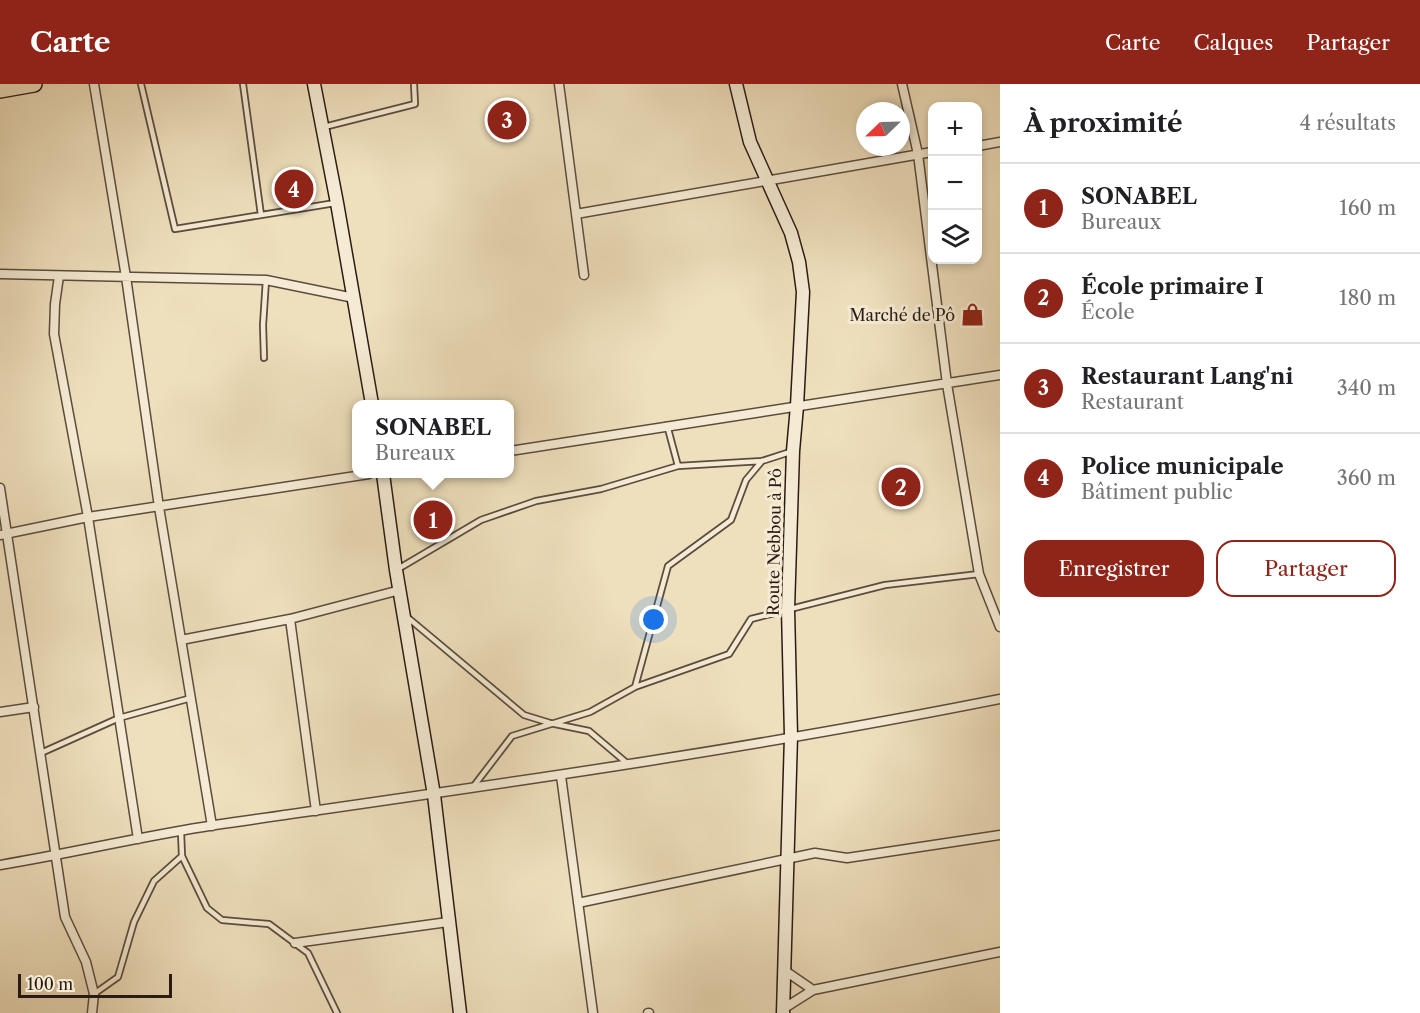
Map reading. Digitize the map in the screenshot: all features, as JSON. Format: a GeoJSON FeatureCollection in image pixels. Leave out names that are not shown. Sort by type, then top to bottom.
{"type":"FeatureCollection","features":[{"type":"Feature","properties":{"kind":"highway"},"geometry":{"type":"LineString","coordinates":[[0,90],[34,84]]}},
{"type":"Feature","properties":{"kind":"main road"},"geometry":{"type":"LineString","coordinates":[[314,84],[371,400]]}},
{"type":"Feature","properties":{"kind":"main road","name":"Route Nebbou à Pô"},"geometry":{"type":"LineString","coordinates":[[739,84],[750,142],[791,232],[800,262],[803,292],[793,451],[788,609],[791,736],[783,1011]]}},
{"type":"Feature","properties":{"kind":"main road"},"geometry":{"type":"LineString","coordinates":[[384,478],[396,570],[434,795],[461,1013]]}},
{"type":"Feature","properties":{"kind":"street"},"geometry":{"type":"LineString","coordinates":[[94,84],[126,277],[159,507],[212,826]]}},
{"type":"Feature","properties":{"kind":"street"},"geometry":{"type":"LineString","coordinates":[[559,84],[584,275]]}},
{"type":"Feature","properties":{"kind":"street"},"geometry":{"type":"LineString","coordinates":[[902,84],[918,154],[948,384],[979,574],[1000,627]]}},
{"type":"Feature","properties":{"kind":"street"},"geometry":{"type":"LineString","coordinates":[[982,145],[1000,142]]}},
{"type":"Feature","properties":{"kind":"street"},"geometry":{"type":"LineString","coordinates":[[576,214],[928,153]]}},
{"type":"Feature","properties":{"kind":"street"},"geometry":{"type":"LineString","coordinates":[[0,274],[266,280],[354,298]]}},
{"type":"Feature","properties":{"kind":"street"},"geometry":{"type":"LineString","coordinates":[[59,276],[54,304],[54,333],[88,516],[138,840]]}},
{"type":"Feature","properties":{"kind":"street"},"geometry":{"type":"LineString","coordinates":[[514,450],[1000,375]]}},
{"type":"Feature","properties":{"kind":"street"},"geometry":{"type":"LineString","coordinates":[[4,534],[88,516],[352,477]]}},
{"type":"Feature","properties":{"kind":"street"},"geometry":{"type":"LineString","coordinates":[[0,488],[4,534],[34,707],[65,917],[86,962],[94,994],[92,1013]]}},
{"type":"Feature","properties":{"kind":"street"},"geometry":{"type":"LineString","coordinates":[[181,640],[290,619],[400,590]]}},
{"type":"Feature","properties":{"kind":"street"},"geometry":{"type":"LineString","coordinates":[[290,619],[316,812]]}},
{"type":"Feature","properties":{"kind":"street"},"geometry":{"type":"LineString","coordinates":[[0,865],[212,826],[630,765],[894,720],[1000,699]]}},
{"type":"Feature","properties":{"kind":"street"},"geometry":{"type":"LineString","coordinates":[[0,712],[34,707]]}},
{"type":"Feature","properties":{"kind":"street"},"geometry":{"type":"LineString","coordinates":[[561,776],[593,1013]]}},
{"type":"Feature","properties":{"kind":"street"},"geometry":{"type":"LineString","coordinates":[[578,903],[815,853],[847,858],[1000,835]]}},
{"type":"Feature","properties":{"kind":"street"},"geometry":{"type":"LineString","coordinates":[[295,943],[448,922]]}},
{"type":"Feature","properties":{"kind":"street"},"geometry":{"type":"LineString","coordinates":[[783,1011],[813,990],[1000,952]]}},
{"type":"Feature","properties":{"kind":"street"},"geometry":{"type":"LineString","coordinates":[[784,970],[813,990]]}},
{"type":"Feature","properties":{"kind":"lane"},"geometry":{"type":"LineString","coordinates":[[141,84],[175,229],[337,203]]}},
{"type":"Feature","properties":{"kind":"lane"},"geometry":{"type":"LineString","coordinates":[[243,84],[261,215]]}},
{"type":"Feature","properties":{"kind":"lane"},"geometry":{"type":"LineString","coordinates":[[321,128],[415,104],[414,84]]}},
{"type":"Feature","properties":{"kind":"lane"},"geometry":{"type":"LineString","coordinates":[[264,358],[263,325],[266,280]]}},
{"type":"Feature","properties":{"kind":"lane"},"geometry":{"type":"LineString","coordinates":[[668,425],[678,466]]}},
{"type":"Feature","properties":{"kind":"lane"},"geometry":{"type":"LineString","coordinates":[[396,570],[481,520],[536,501],[601,489],[678,466],[762,461],[793,451]]}},
{"type":"Feature","properties":{"kind":"lane"},"geometry":{"type":"LineString","coordinates":[[635,687],[668,566],[731,520],[746,480],[762,461]]}},
{"type":"Feature","properties":{"kind":"lane"},"geometry":{"type":"LineString","coordinates":[[471,789],[513,736],[590,712],[635,687],[729,654],[751,620],[885,585],[979,574]]}},
{"type":"Feature","properties":{"kind":"lane"},"geometry":{"type":"LineString","coordinates":[[404,615],[524,715],[550,723],[589,730],[630,765]]}},
{"type":"Feature","properties":{"kind":"lane"},"geometry":{"type":"LineString","coordinates":[[41,753],[119,718],[191,698]]}},
{"type":"Feature","properties":{"kind":"lane"},"geometry":{"type":"LineString","coordinates":[[181,832],[182,856],[207,908],[222,920],[269,924],[308,953],[337,1013]]}},
{"type":"Feature","properties":{"kind":"lane"},"geometry":{"type":"LineString","coordinates":[[94,994],[118,977],[134,922],[154,881],[182,856]]}},
{"type":"Feature","properties":{"kind":"place","name":"Restaurant Lang'ni"},"geometry":{"type":"Point","coordinates":[507,120]}},
{"type":"Feature","properties":{"kind":"place","name":"Police municipale"},"geometry":{"type":"Point","coordinates":[294,189]}},
{"type":"Feature","properties":{"kind":"place","name":"Marché de Pô"},"geometry":{"type":"Point","coordinates":[973,315]}},
{"type":"Feature","properties":{"kind":"place","name":"École primaire I"},"geometry":{"type":"Point","coordinates":[901,487]}},
{"type":"Feature","properties":{"kind":"place","name":"SONABEL"},"geometry":{"type":"Point","coordinates":[433,520]}}]}
